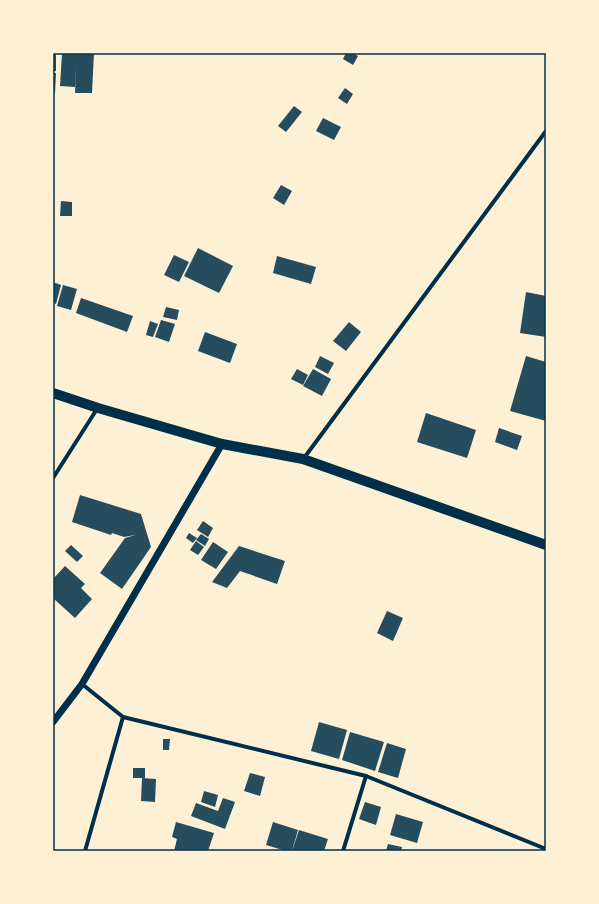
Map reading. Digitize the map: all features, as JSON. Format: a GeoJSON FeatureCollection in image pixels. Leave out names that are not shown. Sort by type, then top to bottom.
{"type":"FeatureCollection","features":[{"type":"Feature","properties":{"kind":"main road"},"geometry":{"type":"LineString","coordinates":[[53,393],[98,408],[222,444],[303,459],[546,545]]}},
{"type":"Feature","properties":{"kind":"street"},"geometry":{"type":"LineString","coordinates":[[303,459],[546,131]]}},
{"type":"Feature","properties":{"kind":"street"},"geometry":{"type":"LineString","coordinates":[[53,478],[98,408]]}},
{"type":"Feature","properties":{"kind":"street"},"geometry":{"type":"LineString","coordinates":[[53,722],[82,684],[222,444]]}},
{"type":"Feature","properties":{"kind":"street"},"geometry":{"type":"LineString","coordinates":[[82,684],[123,717],[366,776],[546,849]]}},
{"type":"Feature","properties":{"kind":"street"},"geometry":{"type":"LineString","coordinates":[[85,851],[123,717]]}},
{"type":"Feature","properties":{"kind":"street"},"geometry":{"type":"LineString","coordinates":[[343,851],[366,776]]}},
{"type":"Feature","properties":{"kind":"building"},"geometry":{"type":"Polygon","coordinates":[[[53,53],[56,53],[56,71],[53,71],[53,53]]]}},
{"type":"Feature","properties":{"kind":"building"},"geometry":{"type":"Polygon","coordinates":[[[62,53],[94,53],[92,93],[75,93],[76,65],[75,87],[60,86],[62,53]]]}},
{"type":"Feature","properties":{"kind":"building"},"geometry":{"type":"Polygon","coordinates":[[[346,53],[352,53],[358,56],[353,65],[343,59],[346,53]]]}},
{"type":"Feature","properties":{"kind":"building"},"geometry":{"type":"Polygon","coordinates":[[[53,73],[56,73],[55,93],[53,93],[53,73]]]}},
{"type":"Feature","properties":{"kind":"building"},"geometry":{"type":"Polygon","coordinates":[[[345,88],[353,94],[347,104],[338,98],[345,88]]]}},
{"type":"Feature","properties":{"kind":"building"},"geometry":{"type":"Polygon","coordinates":[[[294,106],[302,112],[286,132],[278,126],[294,106]]]}},
{"type":"Feature","properties":{"kind":"building"},"geometry":{"type":"Polygon","coordinates":[[[323,118],[341,127],[334,140],[316,131],[323,118]]]}},
{"type":"Feature","properties":{"kind":"building"},"geometry":{"type":"Polygon","coordinates":[[[281,185],[292,191],[284,205],[273,198],[281,185]]]}},
{"type":"Feature","properties":{"kind":"building"},"geometry":{"type":"Polygon","coordinates":[[[61,201],[72,202],[72,216],[60,216],[61,201]]]}},
{"type":"Feature","properties":{"kind":"building"},"geometry":{"type":"Polygon","coordinates":[[[198,248],[233,266],[219,293],[184,276],[198,248]]]}},
{"type":"Feature","properties":{"kind":"building"},"geometry":{"type":"Polygon","coordinates":[[[174,255],[189,262],[179,282],[164,275],[174,255]]]}},
{"type":"Feature","properties":{"kind":"building"},"geometry":{"type":"Polygon","coordinates":[[[277,256],[316,267],[311,284],[273,273],[277,256]]]}},
{"type":"Feature","properties":{"kind":"building"},"geometry":{"type":"Polygon","coordinates":[[[53,282],[61,285],[56,304],[53,303],[53,282]]]}},
{"type":"Feature","properties":{"kind":"building"},"geometry":{"type":"Polygon","coordinates":[[[63,285],[77,289],[71,310],[57,306],[63,285]]]}},
{"type":"Feature","properties":{"kind":"building"},"geometry":{"type":"Polygon","coordinates":[[[526,292],[546,296],[546,337],[520,333],[526,292]]]}},
{"type":"Feature","properties":{"kind":"building"},"geometry":{"type":"Polygon","coordinates":[[[81,298],[133,316],[127,332],[76,313],[81,298]]]}},
{"type":"Feature","properties":{"kind":"building"},"geometry":{"type":"Polygon","coordinates":[[[166,307],[179,310],[177,320],[163,317],[166,307]]]}},
{"type":"Feature","properties":{"kind":"building"},"geometry":{"type":"Polygon","coordinates":[[[161,320],[175,324],[169,342],[155,337],[161,320]]]}},
{"type":"Feature","properties":{"kind":"building"},"geometry":{"type":"Polygon","coordinates":[[[150,321],[158,324],[153,337],[146,335],[150,321]]]}},
{"type":"Feature","properties":{"kind":"building"},"geometry":{"type":"Polygon","coordinates":[[[349,322],[361,332],[346,351],[333,341],[349,322]]]}},
{"type":"Feature","properties":{"kind":"building"},"geometry":{"type":"Polygon","coordinates":[[[205,332],[237,344],[230,363],[198,351],[205,332]]]}},
{"type":"Feature","properties":{"kind":"building"},"geometry":{"type":"Polygon","coordinates":[[[320,356],[334,363],[328,374],[315,367],[320,356]]]}},
{"type":"Feature","properties":{"kind":"building"},"geometry":{"type":"Polygon","coordinates":[[[526,356],[546,362],[546,421],[510,411],[526,356]]]}},
{"type":"Feature","properties":{"kind":"building"},"geometry":{"type":"Polygon","coordinates":[[[297,369],[308,375],[303,385],[291,379],[297,369]]]}},
{"type":"Feature","properties":{"kind":"building"},"geometry":{"type":"Polygon","coordinates":[[[313,369],[331,379],[322,396],[303,386],[313,369]]]}},
{"type":"Feature","properties":{"kind":"building"},"geometry":{"type":"Polygon","coordinates":[[[426,413],[476,430],[467,458],[417,442],[426,413]]]}},
{"type":"Feature","properties":{"kind":"building"},"geometry":{"type":"Polygon","coordinates":[[[499,428],[522,436],[517,450],[495,442],[499,428]]]}},
{"type":"Feature","properties":{"kind":"building"},"geometry":{"type":"Polygon","coordinates":[[[80,495],[141,514],[151,547],[122,589],[100,573],[125,538],[135,535],[124,537],[112,533],[111,535],[72,522],[80,495]]]}},
{"type":"Feature","properties":{"kind":"building"},"geometry":{"type":"Polygon","coordinates":[[[203,521],[213,528],[208,537],[197,530],[203,521]]]}},
{"type":"Feature","properties":{"kind":"building"},"geometry":{"type":"Polygon","coordinates":[[[189,533],[197,538],[193,543],[186,538],[189,533]]]}},
{"type":"Feature","properties":{"kind":"building"},"geometry":{"type":"Polygon","coordinates":[[[201,534],[209,539],[205,546],[196,540],[201,534]]]}},
{"type":"Feature","properties":{"kind":"building"},"geometry":{"type":"Polygon","coordinates":[[[196,541],[204,547],[198,555],[190,550],[196,541]]]}},
{"type":"Feature","properties":{"kind":"building"},"geometry":{"type":"Polygon","coordinates":[[[213,542],[228,552],[216,569],[201,560],[213,542]]]}},
{"type":"Feature","properties":{"kind":"building"},"geometry":{"type":"Polygon","coordinates":[[[71,545],[83,556],[77,562],[65,551],[71,545]]]}},
{"type":"Feature","properties":{"kind":"building"},"geometry":{"type":"Polygon","coordinates":[[[239,546],[285,561],[277,584],[240,571],[227,588],[212,582],[239,546]]]}},
{"type":"Feature","properties":{"kind":"building"},"geometry":{"type":"Polygon","coordinates":[[[65,566],[85,584],[81,588],[92,599],[75,618],[53,598],[53,579],[65,566]]]}},
{"type":"Feature","properties":{"kind":"building"},"geometry":{"type":"Polygon","coordinates":[[[387,611],[403,618],[393,641],[377,633],[387,611]]]}},
{"type":"Feature","properties":{"kind":"building"},"geometry":{"type":"Polygon","coordinates":[[[319,722],[347,730],[339,759],[311,751],[319,722]]]}},
{"type":"Feature","properties":{"kind":"building"},"geometry":{"type":"Polygon","coordinates":[[[350,732],[384,742],[375,771],[342,760],[350,732]]]}},
{"type":"Feature","properties":{"kind":"building"},"geometry":{"type":"Polygon","coordinates":[[[163,739],[170,739],[169,750],[163,750],[163,739]]]}},
{"type":"Feature","properties":{"kind":"building"},"geometry":{"type":"Polygon","coordinates":[[[387,743],[406,749],[398,778],[378,772],[387,743]]]}},
{"type":"Feature","properties":{"kind":"building"},"geometry":{"type":"Polygon","coordinates":[[[133,768],[145,768],[145,778],[133,778],[133,768]]]}},
{"type":"Feature","properties":{"kind":"building"},"geometry":{"type":"Polygon","coordinates":[[[250,773],[265,777],[260,796],[244,791],[250,773]]]}},
{"type":"Feature","properties":{"kind":"building"},"geometry":{"type":"Polygon","coordinates":[[[142,778],[156,779],[155,802],[141,801],[142,778]]]}},
{"type":"Feature","properties":{"kind":"building"},"geometry":{"type":"Polygon","coordinates":[[[204,791],[218,795],[215,807],[201,802],[204,791]]]}},
{"type":"Feature","properties":{"kind":"building"},"geometry":{"type":"Polygon","coordinates":[[[223,798],[235,802],[225,829],[191,816],[196,803],[218,811],[223,798]]]}},
{"type":"Feature","properties":{"kind":"building"},"geometry":{"type":"Polygon","coordinates":[[[365,802],[381,807],[376,825],[359,819],[365,802]]]}},
{"type":"Feature","properties":{"kind":"building"},"geometry":{"type":"Polygon","coordinates":[[[396,814],[423,822],[417,843],[390,835],[396,814]]]}},
{"type":"Feature","properties":{"kind":"building"},"geometry":{"type":"Polygon","coordinates":[[[176,822],[214,833],[208,851],[174,851],[177,839],[172,837],[176,822]]]}},
{"type":"Feature","properties":{"kind":"building"},"geometry":{"type":"Polygon","coordinates":[[[273,822],[298,830],[292,851],[286,851],[266,845],[273,822]]]}},
{"type":"Feature","properties":{"kind":"building"},"geometry":{"type":"Polygon","coordinates":[[[299,830],[328,839],[324,851],[292,851],[299,830]]]}},
{"type":"Feature","properties":{"kind":"building"},"geometry":{"type":"Polygon","coordinates":[[[388,844],[402,847],[401,851],[386,851],[388,844]]]}}]}
